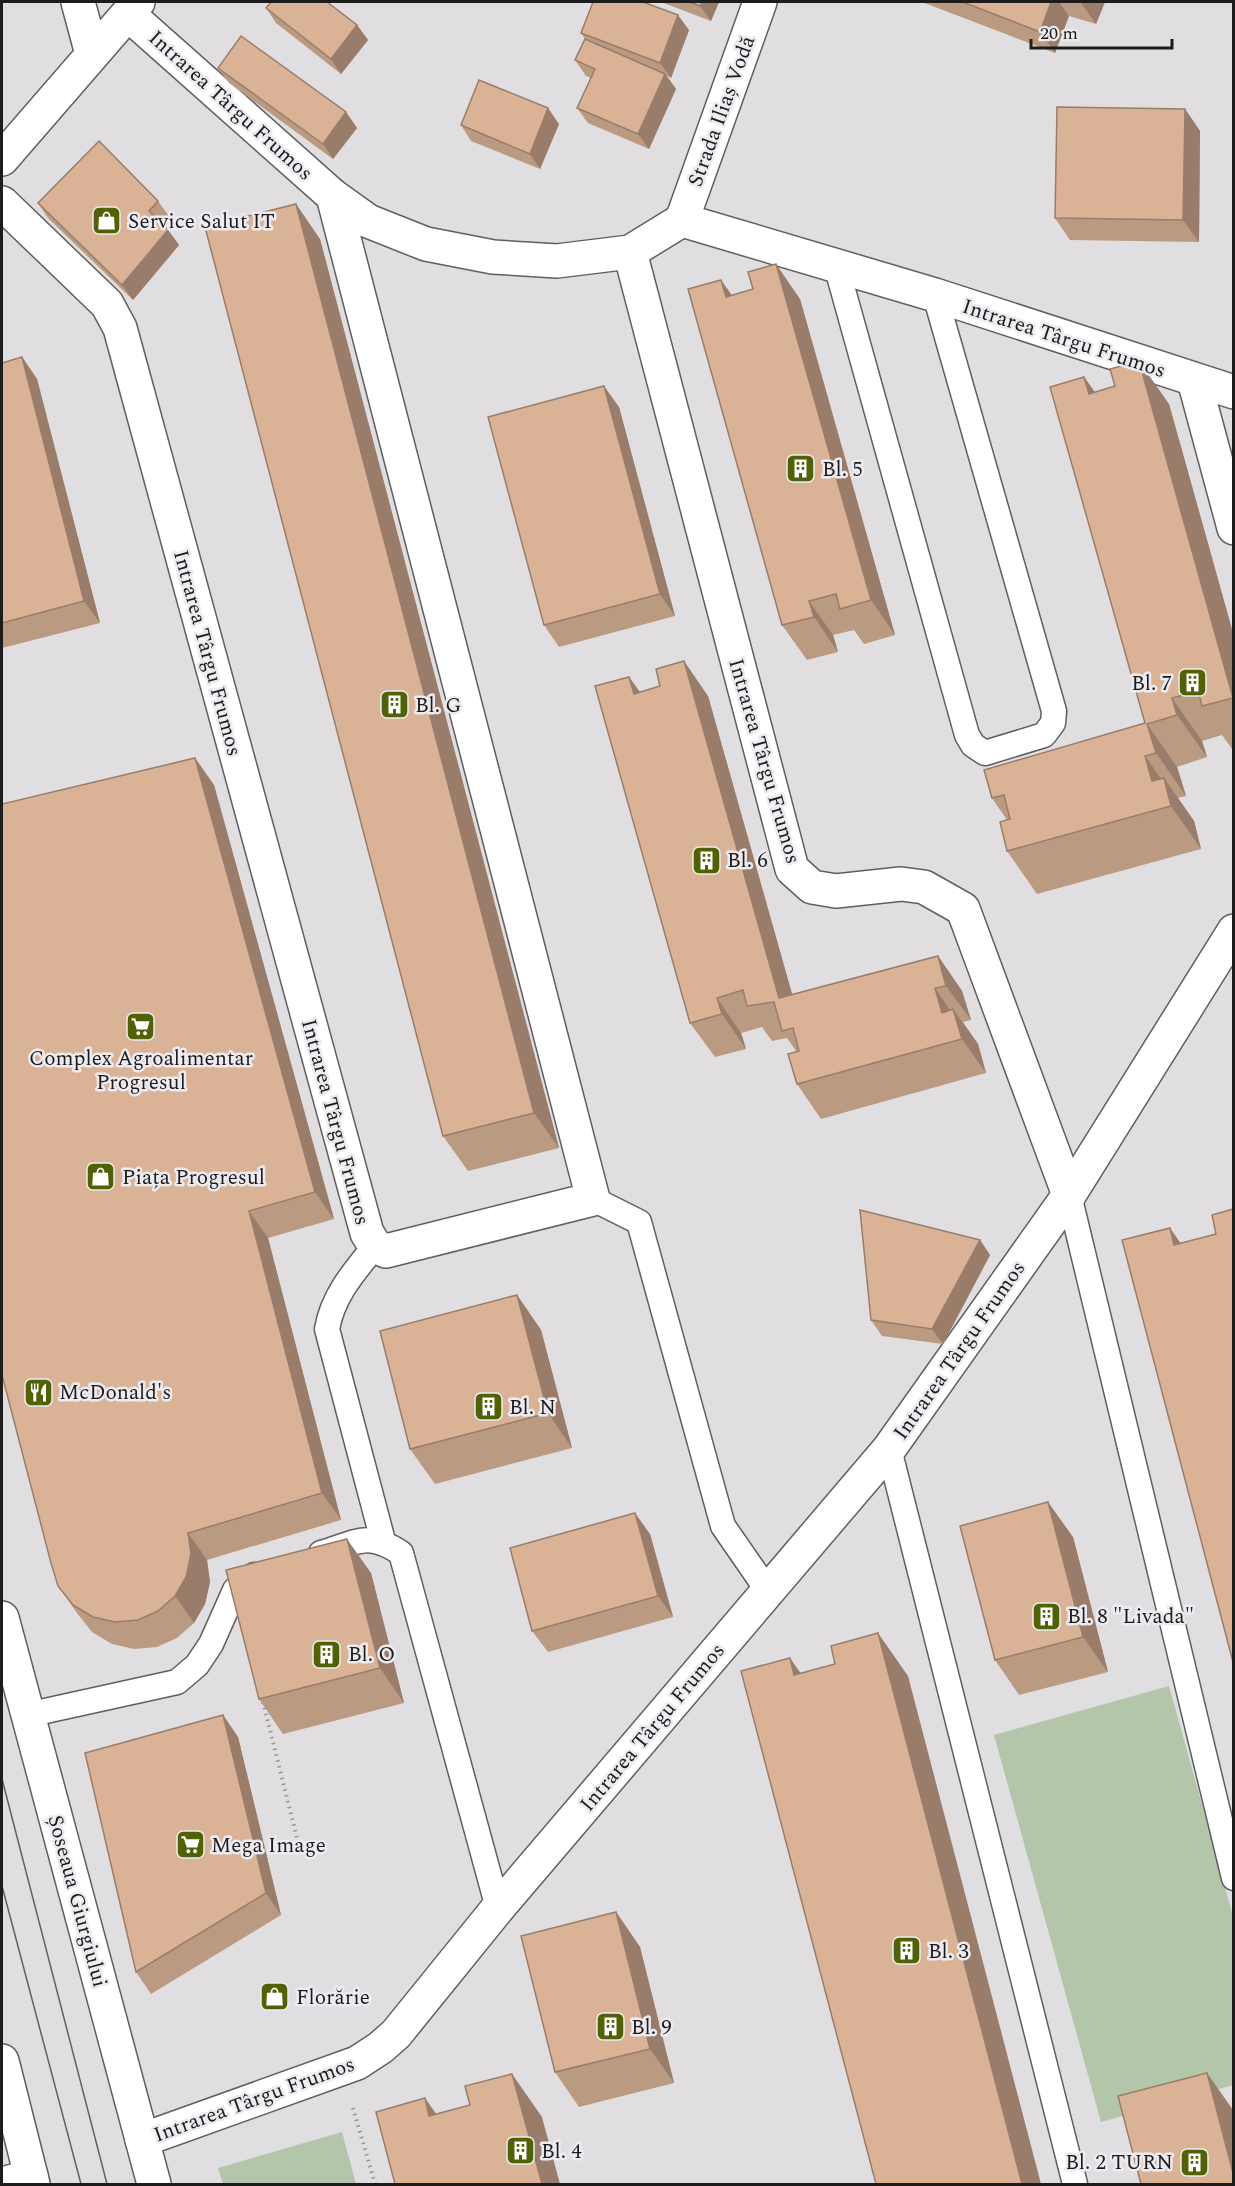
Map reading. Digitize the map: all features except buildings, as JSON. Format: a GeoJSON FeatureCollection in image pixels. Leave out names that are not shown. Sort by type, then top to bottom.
{"type":"FeatureCollection","features":[{"type":"Feature","properties":{"kind":"street"},"geometry":{"type":"LineString","coordinates":[[78,2],[92,54]]}},
{"type":"Feature","properties":{"kind":"street","name":"Strada Iliaș Vodă"},"geometry":{"type":"LineString","coordinates":[[682,220],[760,2]]}},
{"type":"Feature","properties":{"kind":"street"},"geometry":{"type":"LineString","coordinates":[[2,159],[133,8]]}},
{"type":"Feature","properties":{"kind":"street","name":"Intrarea Târgu Frumos"},"geometry":{"type":"LineString","coordinates":[[133,8],[333,196],[368,221],[426,244],[493,257],[557,261],[630,252],[682,220],[935,295],[1233,392]]}},
{"type":"Feature","properties":{"kind":"street","name":"Intrarea Târgu Frumos"},"geometry":{"type":"LineString","coordinates":[[2,203],[108,304],[120,328],[367,1233],[375,1246],[386,1251],[592,1199],[333,196]]}},
{"type":"Feature","properties":{"kind":"street","name":"Intrarea Târgu Frumos"},"geometry":{"type":"LineString","coordinates":[[630,252],[792,869],[812,887],[837,891],[900,884],[912,885],[924,887],[963,909],[1069,1195]]}},
{"type":"Feature","properties":{"kind":"street","name":"Intrarea Târgu Frumos"},"geometry":{"type":"LineString","coordinates":[[1194,380],[1233,528]]}},
{"type":"Feature","properties":{"kind":"street","name":"Intrarea Târgu Frumos"},"geometry":{"type":"LineString","coordinates":[[142,2140],[337,2072],[357,2063],[396,2034],[498,1908],[888,1449],[1069,1195],[1233,931]]}},
{"type":"Feature","properties":{"kind":"street","name":"Șoseaua Giurgiului"},"geometry":{"type":"LineString","coordinates":[[2,1618],[154,2184]]}},
{"type":"Feature","properties":{"kind":"street"},"geometry":{"type":"LineString","coordinates":[[2,2061],[22,2182]]}},
{"type":"Feature","properties":{"kind":"lane","name":"Intrarea Târgu Frumos"},"geometry":{"type":"LineString","coordinates":[[836,265],[967,735],[973,745],[985,753],[1044,735],[1053,723],[1054,711],[935,295]]}},
{"type":"Feature","properties":{"kind":"lane"},"geometry":{"type":"LineString","coordinates":[[1069,1195],[1233,1878]]}},
{"type":"Feature","properties":{"kind":"lane"},"geometry":{"type":"LineString","coordinates":[[592,1199],[639,1222],[723,1526],[768,1591]]}},
{"type":"Feature","properties":{"kind":"lane"},"geometry":{"type":"LineString","coordinates":[[375,1246],[341,1289],[330,1310],[327,1329],[382,1541]]}},
{"type":"Feature","properties":{"kind":"lane"},"geometry":{"type":"LineString","coordinates":[[888,1449],[1075,2184]]}},
{"type":"Feature","properties":{"kind":"lane"},"geometry":{"type":"LineString","coordinates":[[27,1715],[177,1682],[197,1665],[211,1644],[235,1590],[252,1575],[372,1538],[382,1541],[401,1553],[498,1908]]}},
{"type":"Feature","properties":{"kind":"path"},"geometry":{"type":"LineString","coordinates":[[260,1692],[300,1850]]}},
{"type":"Feature","properties":{"kind":"path"},"geometry":{"type":"LineString","coordinates":[[337,2072],[358,2121],[375,2184]]}},
{"type":"Feature","properties":{"kind":"green space"},"geometry":{"type":"Polygon","coordinates":[[[1169,1686],[1233,1916],[1233,2085],[1101,2122],[994,1735],[1169,1686]]]}},
{"type":"Feature","properties":{"kind":"green space"},"geometry":{"type":"Polygon","coordinates":[[[342,2132],[356,2184],[223,2184],[218,2168],[342,2132]]]}},
{"type":"Feature","properties":{"kind":"tram line"},"geometry":{"type":"LineString","coordinates":[[2,1779],[107,2184]]}},
{"type":"Feature","properties":{"kind":"tram line"},"geometry":{"type":"LineString","coordinates":[[2,1886],[81,2184]]}},
{"type":"Feature","properties":{"kind":"place","name":"Service Salut IT"},"geometry":{"type":"Point","coordinates":[107,221]}},
{"type":"Feature","properties":{"kind":"place","name":"Bl. 5"},"geometry":{"type":"Point","coordinates":[801,469]}},
{"type":"Feature","properties":{"kind":"place","name":"Bl. 7"},"geometry":{"type":"Point","coordinates":[1193,683]}},
{"type":"Feature","properties":{"kind":"place","name":"Bl. G"},"geometry":{"type":"Point","coordinates":[394,705]}},
{"type":"Feature","properties":{"kind":"place","name":"Bl. 6"},"geometry":{"type":"Point","coordinates":[706,860]}},
{"type":"Feature","properties":{"kind":"place","name":"Complex Agroalimentar Progresul"},"geometry":{"type":"Point","coordinates":[141,1027]}},
{"type":"Feature","properties":{"kind":"place","name":"Piața Progresul"},"geometry":{"type":"Point","coordinates":[101,1177]}},
{"type":"Feature","properties":{"kind":"place","name":"McDonald's"},"geometry":{"type":"Point","coordinates":[38,1392]}},
{"type":"Feature","properties":{"kind":"place","name":"Bl. N"},"geometry":{"type":"Point","coordinates":[488,1407]}},
{"type":"Feature","properties":{"kind":"place","name":"Bl. 8 \"Livada\""},"geometry":{"type":"Point","coordinates":[1046,1616]}},
{"type":"Feature","properties":{"kind":"place","name":"Bl. O"},"geometry":{"type":"Point","coordinates":[327,1654]}},
{"type":"Feature","properties":{"kind":"place","name":"Mega Image"},"geometry":{"type":"Point","coordinates":[190,1845]}},
{"type":"Feature","properties":{"kind":"place","name":"Bl. 3"},"geometry":{"type":"Point","coordinates":[907,1951]}},
{"type":"Feature","properties":{"kind":"place","name":"Florărie"},"geometry":{"type":"Point","coordinates":[275,1997]}},
{"type":"Feature","properties":{"kind":"place","name":"Bl. 9"},"geometry":{"type":"Point","coordinates":[610,2027]}},
{"type":"Feature","properties":{"kind":"place","name":"Bl. 4"},"geometry":{"type":"Point","coordinates":[520,2151]}},
{"type":"Feature","properties":{"kind":"place","name":"Bl. 2 TURN"},"geometry":{"type":"Point","coordinates":[1194,2162]}}]}
